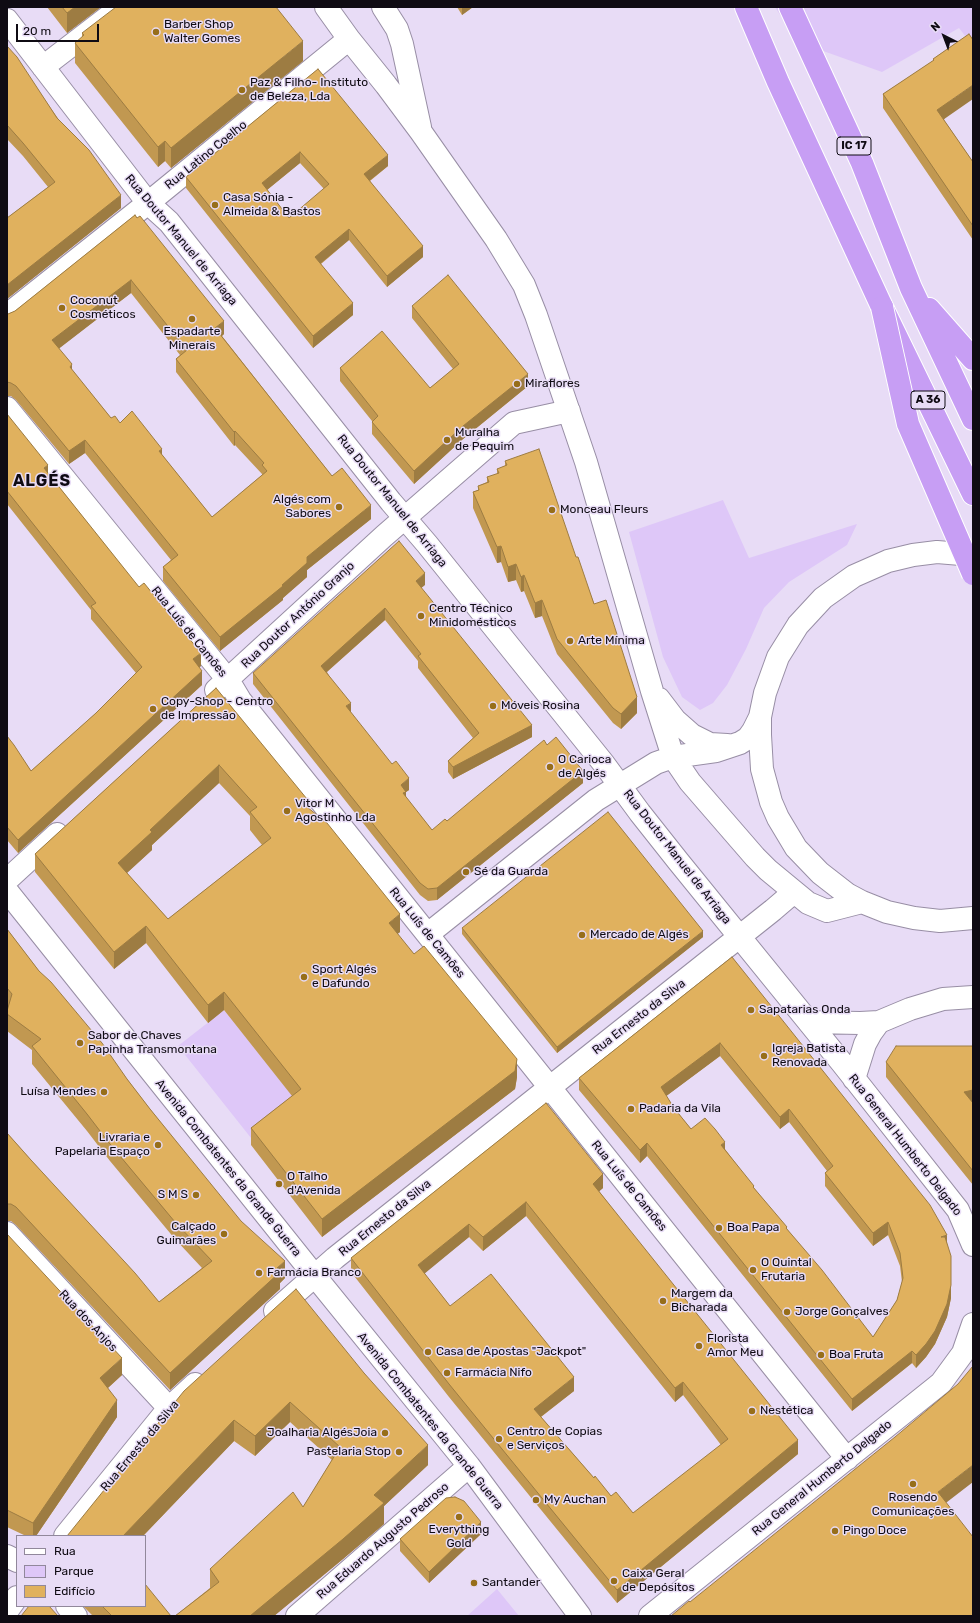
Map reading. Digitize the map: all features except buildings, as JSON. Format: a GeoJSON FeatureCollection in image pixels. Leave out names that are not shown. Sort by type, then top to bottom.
{"type":"FeatureCollection","features":[{"type":"Feature","properties":{"kind":"highway"},"geometry":{"type":"LineString","coordinates":[[746,7],[778,82],[882,307],[908,424],[973,574]]}},
{"type":"Feature","properties":{"kind":"highway","name":"IC 17"},"geometry":{"type":"LineString","coordinates":[[790,7],[862,163],[911,288]]}},
{"type":"Feature","properties":{"kind":"highway"},"geometry":{"type":"LineString","coordinates":[[911,288],[973,359]]}},
{"type":"Feature","properties":{"kind":"highway","name":"A 36"},"geometry":{"type":"LineString","coordinates":[[911,288],[973,419]]}},
{"type":"Feature","properties":{"kind":"highway","name":"A 36"},"geometry":{"type":"LineString","coordinates":[[882,307],[973,494]]}},
{"type":"Feature","properties":{"kind":"street"},"geometry":{"type":"LineString","coordinates":[[43,67],[121,7]]}},
{"type":"Feature","properties":{"kind":"street"},"geometry":{"type":"LineString","coordinates":[[326,7],[421,132],[516,270],[531,301],[591,478],[652,691],[673,757],[690,782],[730,830],[759,861],[808,903],[827,911],[862,902]]}},
{"type":"Feature","properties":{"kind":"street"},"geometry":{"type":"LineString","coordinates":[[383,7],[397,29],[402,44],[421,132]]}},
{"type":"Feature","properties":{"kind":"street","name":"Rua Doutor Manuel de Arriaga"},"geometry":{"type":"LineString","coordinates":[[7,20],[148,203],[169,222],[620,785],[640,814],[740,937]]}},
{"type":"Feature","properties":{"kind":"street","name":"Rua Latino Coelho"},"geometry":{"type":"LineString","coordinates":[[7,315],[148,203],[349,39]]}},
{"type":"Feature","properties":{"kind":"street","name":"Rua Luís de Camões"},"geometry":{"type":"LineString","coordinates":[[7,408],[228,680],[240,700],[847,1459]]}},
{"type":"Feature","properties":{"kind":"street","name":"Rua Doutor António Granjo"},"geometry":{"type":"LineString","coordinates":[[204,701],[405,518],[514,423],[569,411]]}},
{"type":"Feature","properties":{"kind":"street"},"geometry":{"type":"LineString","coordinates":[[428,934],[596,800],[648,767],[673,757],[716,751],[734,746],[748,738],[757,726],[768,681],[784,646],[806,616],[833,590],[865,570],[900,558],[937,552],[973,555]]}},
{"type":"Feature","properties":{"kind":"street"},"geometry":{"type":"LineString","coordinates":[[652,691],[675,720],[692,735],[710,744],[734,746]]}},
{"type":"Feature","properties":{"kind":"street"},"geometry":{"type":"LineString","coordinates":[[760,717],[760,752],[766,786],[778,818],[796,848],[807,861],[833,884],[862,902],[887,912],[914,918],[971,920]]}},
{"type":"Feature","properties":{"kind":"street"},"geometry":{"type":"LineString","coordinates":[[7,880],[71,822]]}},
{"type":"Feature","properties":{"kind":"street","name":"Avenida Combatentes da Grande Guerra"},"geometry":{"type":"LineString","coordinates":[[7,891],[469,1466],[580,1616]]}},
{"type":"Feature","properties":{"kind":"street","name":"Rua Ernesto da Silva"},"geometry":{"type":"LineString","coordinates":[[262,1323],[314,1275],[740,937],[794,892]]}},
{"type":"Feature","properties":{"kind":"street","name":"Rua General Humberto Delgado"},"geometry":{"type":"LineString","coordinates":[[740,937],[958,1210],[973,1245]]}},
{"type":"Feature","properties":{"kind":"street"},"geometry":{"type":"LineString","coordinates":[[809,1022],[879,1022],[910,1009],[943,999],[973,997]]}},
{"type":"Feature","properties":{"kind":"street"},"geometry":{"type":"LineString","coordinates":[[854,1079],[865,1044],[879,1022]]}},
{"type":"Feature","properties":{"kind":"street","name":"Rua dos Anjos"},"geometry":{"type":"LineString","coordinates":[[7,1233],[169,1408]]}},
{"type":"Feature","properties":{"kind":"street","name":"Rua General Humberto Delgado"},"geometry":{"type":"LineString","coordinates":[[650,1616],[941,1383],[963,1353],[973,1324]]}},
{"type":"Feature","properties":{"kind":"street","name":"Rua Ernesto da Silva"},"geometry":{"type":"LineString","coordinates":[[66,1535],[169,1408],[209,1371]]}},
{"type":"Feature","properties":{"kind":"street","name":"Rua Eduardo Augusto Pedroso"},"geometry":{"type":"LineString","coordinates":[[297,1616],[469,1466]]}},
{"type":"Feature","properties":{"kind":"street"},"geometry":{"type":"LineString","coordinates":[[7,1556],[16,1561]]}},
{"type":"Feature","properties":{"kind":"street"},"geometry":{"type":"LineString","coordinates":[[7,1610],[16,1598]]}},
{"type":"Feature","properties":{"kind":"street"},"geometry":{"type":"LineString","coordinates":[[68,1607],[76,1616]]}},
{"type":"Feature","properties":{"kind":"green space"},"geometry":{"type":"Polygon","coordinates":[[[775,7],[973,7],[973,46],[959,28],[882,72],[798,42],[775,7]]]}},
{"type":"Feature","properties":{"kind":"green space"},"geometry":{"type":"Polygon","coordinates":[[[723,500],[749,558],[857,524],[847,545],[789,582],[764,608],[746,649],[727,685],[713,703],[700,710],[682,697],[663,657],[629,532],[723,500]]]}},
{"type":"Feature","properties":{"kind":"green space"},"geometry":{"type":"Polygon","coordinates":[[[224,1010],[298,1103],[255,1143],[178,1046],[224,1010]]]}},
{"type":"Feature","properties":{"kind":"green space"},"geometry":{"type":"Polygon","coordinates":[[[497,1589],[519,1616],[467,1616],[497,1589]]]}},
{"type":"Feature","properties":{"kind":"place","name":"Barber Shop Walter Gomes"},"geometry":{"type":"Point","coordinates":[156,32]}},
{"type":"Feature","properties":{"kind":"place","name":"Paz & Filho- Instituto de Beleza, Lda"},"geometry":{"type":"Point","coordinates":[242,90]}},
{"type":"Feature","properties":{"kind":"place","name":"Casa Sónia - Almeida & Bastos"},"geometry":{"type":"Point","coordinates":[215,205]}},
{"type":"Feature","properties":{"kind":"place","name":"Coconut Cosméticos"},"geometry":{"type":"Point","coordinates":[62,308]}},
{"type":"Feature","properties":{"kind":"place","name":"Espadarte Minerais"},"geometry":{"type":"Point","coordinates":[192,319]}},
{"type":"Feature","properties":{"kind":"place","name":"Miraflores"},"geometry":{"type":"Point","coordinates":[517,384]}},
{"type":"Feature","properties":{"kind":"place","name":"Muralha de Pequim"},"geometry":{"type":"Point","coordinates":[447,440]}},
{"type":"Feature","properties":{"kind":"place","name":"Algés com Sabores"},"geometry":{"type":"Point","coordinates":[339,507]}},
{"type":"Feature","properties":{"kind":"place","name":"Monceau Fleurs"},"geometry":{"type":"Point","coordinates":[552,510]}},
{"type":"Feature","properties":{"kind":"place","name":"Centro Técnico Minidomésticos"},"geometry":{"type":"Point","coordinates":[421,616]}},
{"type":"Feature","properties":{"kind":"place","name":"Arte Mínima"},"geometry":{"type":"Point","coordinates":[570,641]}},
{"type":"Feature","properties":{"kind":"place","name":"Móveis Rosina"},"geometry":{"type":"Point","coordinates":[493,706]}},
{"type":"Feature","properties":{"kind":"place","name":"Copy-Shop - Centro de Impressão"},"geometry":{"type":"Point","coordinates":[153,709]}},
{"type":"Feature","properties":{"kind":"place","name":"O Carioca de Algés"},"geometry":{"type":"Point","coordinates":[550,767]}},
{"type":"Feature","properties":{"kind":"place","name":"Vitor M Agostinho Lda"},"geometry":{"type":"Point","coordinates":[287,811]}},
{"type":"Feature","properties":{"kind":"place","name":"Sé da Guarda"},"geometry":{"type":"Point","coordinates":[466,872]}},
{"type":"Feature","properties":{"kind":"place","name":"Mercado de Algés"},"geometry":{"type":"Point","coordinates":[582,935]}},
{"type":"Feature","properties":{"kind":"place","name":"Sport Algés e Dafundo"},"geometry":{"type":"Point","coordinates":[304,977]}},
{"type":"Feature","properties":{"kind":"place","name":"Sapatarias Onda"},"geometry":{"type":"Point","coordinates":[751,1010]}},
{"type":"Feature","properties":{"kind":"place","name":"Sabor de Chaves Papinha Transmontana"},"geometry":{"type":"Point","coordinates":[80,1043]}},
{"type":"Feature","properties":{"kind":"place","name":"Igreja Batista Renovada"},"geometry":{"type":"Point","coordinates":[764,1056]}},
{"type":"Feature","properties":{"kind":"place","name":"Luísa Mendes"},"geometry":{"type":"Point","coordinates":[104,1092]}},
{"type":"Feature","properties":{"kind":"place","name":"Padaria da Vila"},"geometry":{"type":"Point","coordinates":[631,1109]}},
{"type":"Feature","properties":{"kind":"place","name":"Livraria e Papelaria Espaço"},"geometry":{"type":"Point","coordinates":[158,1145]}},
{"type":"Feature","properties":{"kind":"place","name":"O Talho d'Avenida"},"geometry":{"type":"Point","coordinates":[279,1184]}},
{"type":"Feature","properties":{"kind":"place","name":"S M S"},"geometry":{"type":"Point","coordinates":[196,1195]}},
{"type":"Feature","properties":{"kind":"place","name":"Boa Papa"},"geometry":{"type":"Point","coordinates":[719,1228]}},
{"type":"Feature","properties":{"kind":"place","name":"Calçado Guimarães"},"geometry":{"type":"Point","coordinates":[224,1234]}},
{"type":"Feature","properties":{"kind":"place","name":"O Quintal Frutaria"},"geometry":{"type":"Point","coordinates":[753,1270]}},
{"type":"Feature","properties":{"kind":"place","name":"Farmácia Branco"},"geometry":{"type":"Point","coordinates":[259,1273]}},
{"type":"Feature","properties":{"kind":"place","name":"Margem da Bicharada"},"geometry":{"type":"Point","coordinates":[663,1301]}},
{"type":"Feature","properties":{"kind":"place","name":"Jorge Gonçalves"},"geometry":{"type":"Point","coordinates":[787,1312]}},
{"type":"Feature","properties":{"kind":"place","name":"Florista Amor Meu"},"geometry":{"type":"Point","coordinates":[699,1346]}},
{"type":"Feature","properties":{"kind":"place","name":"Casa de Apostas \"Jackpot\""},"geometry":{"type":"Point","coordinates":[428,1352]}},
{"type":"Feature","properties":{"kind":"place","name":"Boa Fruta"},"geometry":{"type":"Point","coordinates":[821,1355]}},
{"type":"Feature","properties":{"kind":"place","name":"Farmácia Nifo"},"geometry":{"type":"Point","coordinates":[447,1373]}},
{"type":"Feature","properties":{"kind":"place","name":"Nestética"},"geometry":{"type":"Point","coordinates":[752,1411]}},
{"type":"Feature","properties":{"kind":"place","name":"Joalharia AlgésJoia"},"geometry":{"type":"Point","coordinates":[385,1433]}},
{"type":"Feature","properties":{"kind":"place","name":"Centro de Copias e Serviços"},"geometry":{"type":"Point","coordinates":[499,1439]}},
{"type":"Feature","properties":{"kind":"place","name":"Pastelaria Stop"},"geometry":{"type":"Point","coordinates":[399,1452]}},
{"type":"Feature","properties":{"kind":"place","name":"Rosendo Comunicações"},"geometry":{"type":"Point","coordinates":[913,1484]}},
{"type":"Feature","properties":{"kind":"place","name":"My Auchan"},"geometry":{"type":"Point","coordinates":[536,1500]}},
{"type":"Feature","properties":{"kind":"place","name":"Everything Gold"},"geometry":{"type":"Point","coordinates":[459,1517]}},
{"type":"Feature","properties":{"kind":"place","name":"Pingo Doce"},"geometry":{"type":"Point","coordinates":[835,1531]}},
{"type":"Feature","properties":{"kind":"place","name":"Caixa Geral de Depósitos"},"geometry":{"type":"Point","coordinates":[614,1581]}},
{"type":"Feature","properties":{"kind":"place","name":"Santander"},"geometry":{"type":"Point","coordinates":[474,1583]}},
{"type":"Feature","properties":{"kind":"district","name":"ALGÉS"},"geometry":{"type":"Point","coordinates":[42,481]}}]}
